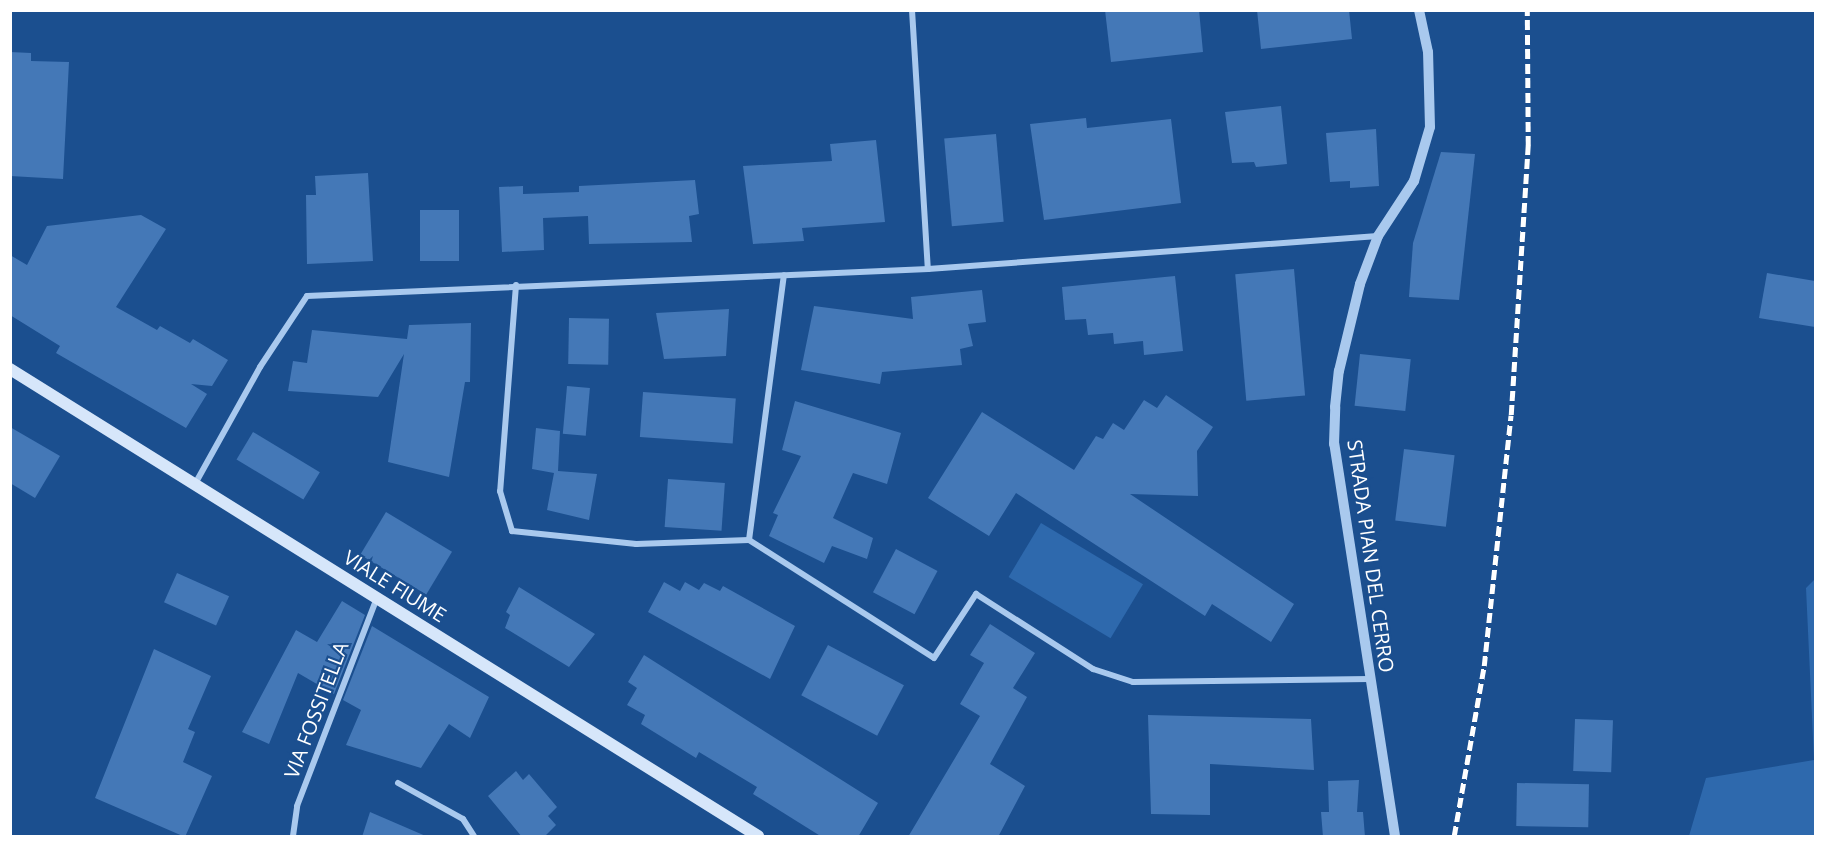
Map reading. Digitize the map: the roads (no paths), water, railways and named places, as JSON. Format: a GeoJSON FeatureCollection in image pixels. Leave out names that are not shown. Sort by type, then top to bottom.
{"type":"FeatureCollection","features":[{"type":"Feature","properties":{"kind":"main road","name":"VIALE FIUME"},"geometry":{"type":"LineString","coordinates":[[10,369],[758,837]]}},
{"type":"Feature","properties":{"kind":"street"},"geometry":{"type":"LineString","coordinates":[[912,10],[928,269]]}},
{"type":"Feature","properties":{"kind":"street","name":"STRADA PIAN DEL CERRO"},"geometry":{"type":"LineString","coordinates":[[1395,837],[1335,435],[1339,371],[1360,284],[1378,236],[1414,181],[1430,127],[1428,52],[1419,10]]}},
{"type":"Feature","properties":{"kind":"street"},"geometry":{"type":"LineString","coordinates":[[195,485],[260,367],[307,296],[516,285],[928,269],[1378,236]]}},
{"type":"Feature","properties":{"kind":"street"},"geometry":{"type":"LineString","coordinates":[[749,540],[784,276]]}},
{"type":"Feature","properties":{"kind":"street"},"geometry":{"type":"LineString","coordinates":[[516,285],[500,491],[512,531],[636,544],[749,540],[934,658],[976,594],[1093,669],[1132,682],[1370,679]]}},
{"type":"Feature","properties":{"kind":"street","name":"VIA FOSSITELLA"},"geometry":{"type":"LineString","coordinates":[[293,837],[297,806],[377,598]]}},
{"type":"Feature","properties":{"kind":"street"},"geometry":{"type":"LineString","coordinates":[[398,783],[463,819],[474,837]]}},
{"type":"Feature","properties":{"kind":"railway"},"geometry":{"type":"LineString","coordinates":[[1454,836],[1484,666],[1511,415],[1528,146],[1527,10]]}}]}
